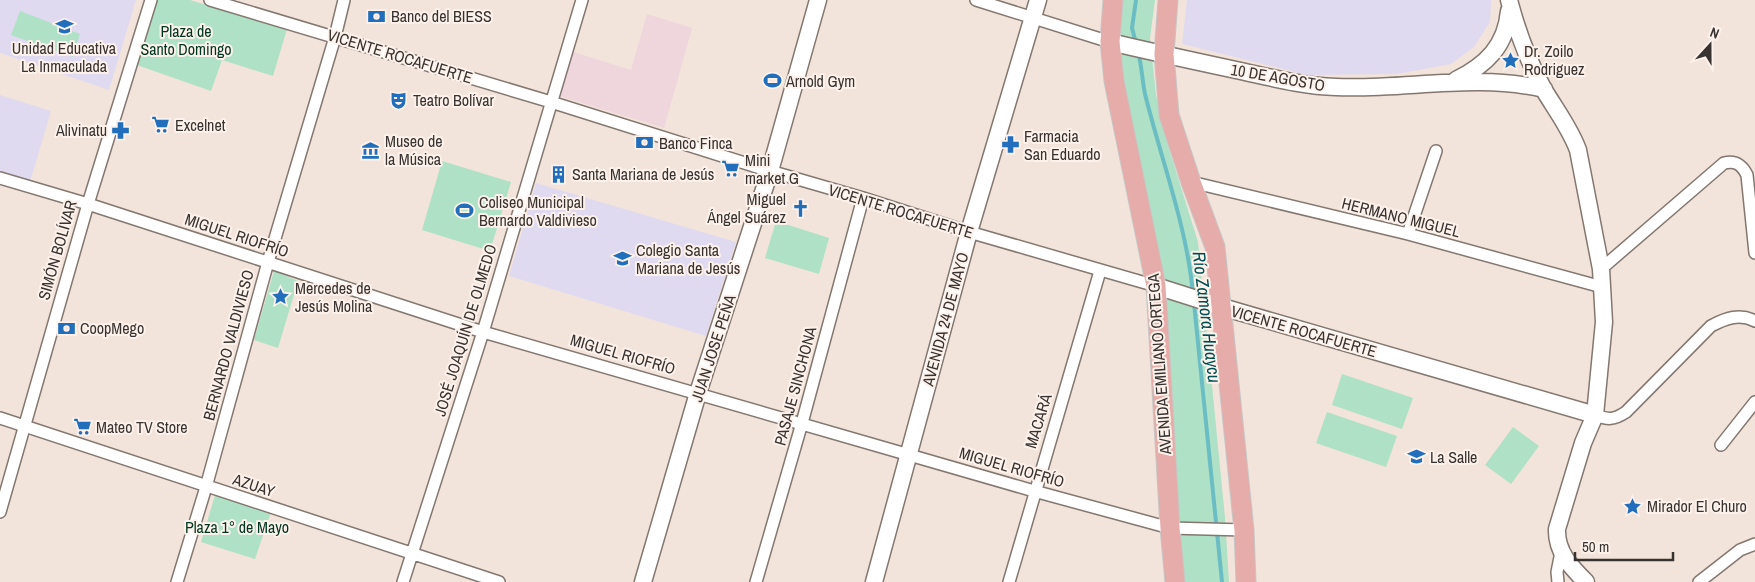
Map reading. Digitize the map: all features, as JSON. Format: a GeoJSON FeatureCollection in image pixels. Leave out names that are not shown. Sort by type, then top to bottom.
{"type":"FeatureCollection","features":[{"type":"Feature","properties":{"kind":"main road","name":"AVENIDA EMILIANO ORTEGA"},"geometry":{"type":"LineString","coordinates":[[1113,0],[1110,42],[1114,81],[1156,286],[1175,528],[1175,582]]}},
{"type":"Feature","properties":{"kind":"main road"},"geometry":{"type":"LineString","coordinates":[[1168,0],[1164,54],[1169,114],[1215,247],[1222,307],[1239,530],[1246,582]]}},
{"type":"Feature","properties":{"kind":"street","name":"SIMÓN BOLÍVAR"},"geometry":{"type":"LineString","coordinates":[[0,512],[88,204],[152,0]]}},
{"type":"Feature","properties":{"kind":"street","name":"VICENTE ROCAFUERTE"},"geometry":{"type":"LineString","coordinates":[[210,0],[550,102],[969,232],[1594,415]]}},
{"type":"Feature","properties":{"kind":"street","name":"BERNARDO VALDIVIESO"},"geometry":{"type":"LineString","coordinates":[[177,582],[206,487],[268,262],[335,37],[344,0]]}},
{"type":"Feature","properties":{"kind":"street","name":"JOSÉ JOAQUÍN DE OLMEDO"},"geometry":{"type":"LineString","coordinates":[[403,582],[483,332],[531,173],[550,102],[582,0]]}},
{"type":"Feature","properties":{"kind":"street","name":"JUAN JOSE PEÑA"},"geometry":{"type":"LineString","coordinates":[[643,582],[698,393],[770,171],[818,0]]}},
{"type":"Feature","properties":{"kind":"street"},"geometry":{"type":"LineString","coordinates":[[976,0],[1110,42]]}},
{"type":"Feature","properties":{"kind":"street","name":"AVENIDA 24 DE MAYO"},"geometry":{"type":"LineString","coordinates":[[874,582],[969,232],[1038,0]]}},
{"type":"Feature","properties":{"kind":"street"},"geometry":{"type":"LineString","coordinates":[[1509,1],[1519,35],[1544,89],[1573,135],[1578,150],[1601,269],[1604,322],[1594,415],[1583,443],[1557,529],[1561,552],[1571,568],[1586,582]]}},
{"type":"Feature","properties":{"kind":"street","name":"10 DE AGOSTO"},"geometry":{"type":"LineString","coordinates":[[1454,81],[1476,70],[1491,56],[1508,26],[1509,1]]}},
{"type":"Feature","properties":{"kind":"street","name":"10 DE AGOSTO"},"geometry":{"type":"LineString","coordinates":[[1110,42],[1303,84],[1369,88],[1454,81],[1504,82],[1544,89]]}},
{"type":"Feature","properties":{"kind":"street"},"geometry":{"type":"LineString","coordinates":[[1408,234],[1436,151]]}},
{"type":"Feature","properties":{"kind":"street"},"geometry":{"type":"LineString","coordinates":[[1601,269],[1724,163],[1731,161],[1738,163],[1744,168],[1747,175],[1755,253]]}},
{"type":"Feature","properties":{"kind":"street","name":"MIGUEL RIOFRÍO"},"geometry":{"type":"LineString","coordinates":[[0,178],[88,204],[483,332],[1034,490],[1175,528],[1239,530]]}},
{"type":"Feature","properties":{"kind":"street","name":"HERMANO MIGUEL"},"geometry":{"type":"LineString","coordinates":[[1191,182],[1408,234],[1602,287]]}},
{"type":"Feature","properties":{"kind":"street","name":"PASAJE SINCHONA"},"geometry":{"type":"LineString","coordinates":[[756,582],[802,423],[863,198]]}},
{"type":"Feature","properties":{"kind":"street","name":"MACARÁ"},"geometry":{"type":"LineString","coordinates":[[1009,582],[1034,490],[1100,271]]}},
{"type":"Feature","properties":{"kind":"street"},"geometry":{"type":"LineString","coordinates":[[1594,415],[1610,420],[1626,412],[1712,326],[1722,320],[1738,316],[1748,317],[1755,321]]}},
{"type":"Feature","properties":{"kind":"street"},"geometry":{"type":"LineString","coordinates":[[1721,445],[1755,402]]}},
{"type":"Feature","properties":{"kind":"street","name":"AZUAY"},"geometry":{"type":"LineString","coordinates":[[0,418],[499,582]]}},
{"type":"Feature","properties":{"kind":"street"},"geometry":{"type":"LineString","coordinates":[[1699,582],[1740,550],[1755,544]]}},
{"type":"Feature","properties":{"kind":"street"},"geometry":{"type":"LineString","coordinates":[[1558,582],[1557,572],[1561,552]]}},
{"type":"Feature","properties":{"kind":"shaded area","name":"Unidad Educativa La Inmaculada"},"geometry":{"type":"Polygon","coordinates":[[[0,0],[136,0],[109,90],[0,53],[0,0]]]}},
{"type":"Feature","properties":{"kind":"shaded area"},"geometry":{"type":"Polygon","coordinates":[[[1187,0],[1491,0],[1491,2],[1490,22],[1474,47],[1451,64],[1397,74],[1307,75],[1182,44],[1187,0]]]}},
{"type":"Feature","properties":{"kind":"shaded area"},"geometry":{"type":"Polygon","coordinates":[[[647,14],[692,28],[664,128],[556,95],[570,51],[631,70],[647,14]]]}},
{"type":"Feature","properties":{"kind":"shaded area"},"geometry":{"type":"Polygon","coordinates":[[[0,95],[51,111],[30,182],[0,172],[0,95]]]}},
{"type":"Feature","properties":{"kind":"shaded area","name":"Colegio Santa Mariana de Jesús"},"geometry":{"type":"Polygon","coordinates":[[[536,183],[736,242],[706,336],[509,276],[536,183]]]}},
{"type":"Feature","properties":{"kind":"green space","name":"Plaza de Santo Domingo"},"geometry":{"type":"Polygon","coordinates":[[[156,0],[190,0],[287,29],[273,76],[222,60],[211,91],[134,64],[156,0]]]}},
{"type":"Feature","properties":{"kind":"green space"},"geometry":{"type":"Polygon","coordinates":[[[1121,0],[1155,0],[1150,38],[1156,95],[1170,152],[1198,242],[1225,518],[1229,582],[1183,582],[1167,358],[1151,210],[1121,94],[1117,29],[1121,0]]]}},
{"type":"Feature","properties":{"kind":"green space"},"geometry":{"type":"Polygon","coordinates":[[[20,11],[80,34],[73,57],[11,35],[20,11]]]}},
{"type":"Feature","properties":{"kind":"green space","name":"Coliseo Municipal Bernardo Valdivieso"},"geometry":{"type":"Polygon","coordinates":[[[442,161],[511,182],[490,251],[422,230],[442,161]]]}},
{"type":"Feature","properties":{"kind":"green space"},"geometry":{"type":"Polygon","coordinates":[[[776,221],[829,238],[819,274],[765,258],[776,221]]]}},
{"type":"Feature","properties":{"kind":"green space"},"geometry":{"type":"Polygon","coordinates":[[[274,271],[298,281],[278,348],[254,340],[274,271]]]}},
{"type":"Feature","properties":{"kind":"green space"},"geometry":{"type":"Polygon","coordinates":[[[1342,374],[1413,398],[1402,429],[1332,405],[1342,374]]]}},
{"type":"Feature","properties":{"kind":"green space"},"geometry":{"type":"Polygon","coordinates":[[[1327,412],[1397,436],[1386,467],[1316,443],[1327,412]]]}},
{"type":"Feature","properties":{"kind":"green space"},"geometry":{"type":"Polygon","coordinates":[[[1513,427],[1539,446],[1511,484],[1485,465],[1513,427]]]}},
{"type":"Feature","properties":{"kind":"green space","name":"Plaza 1° de Mayo"},"geometry":{"type":"Polygon","coordinates":[[[216,492],[271,512],[255,559],[201,542],[216,492]]]}},
{"type":"Feature","properties":{"kind":"waterway","name":"Río Zamora Huaycu"},"geometry":{"type":"LineString","coordinates":[[1136,0],[1132,28],[1136,43]]}},
{"type":"Feature","properties":{"kind":"waterway","name":"Río Zamora Huaycu"},"geometry":{"type":"LineString","coordinates":[[1138,52],[1151,119],[1173,193],[1185,244],[1193,294]]}},
{"type":"Feature","properties":{"kind":"waterway","name":"Río Zamora Huaycu"},"geometry":{"type":"LineString","coordinates":[[1194,303],[1222,582]]}},
{"type":"Feature","properties":{"kind":"place","name":"Banco del BIESS"},"geometry":{"type":"Point","coordinates":[377,16]}},
{"type":"Feature","properties":{"kind":"place","name":"Unidad Educativa La Inmaculada"},"geometry":{"type":"Point","coordinates":[64,26]}},
{"type":"Feature","properties":{"kind":"place","name":"Dr. Zoilo Rodriguez"},"geometry":{"type":"Point","coordinates":[1510,60]}},
{"type":"Feature","properties":{"kind":"place","name":"Arnold Gym"},"geometry":{"type":"Point","coordinates":[772,81]}},
{"type":"Feature","properties":{"kind":"place","name":"Teatro Bolívar"},"geometry":{"type":"Point","coordinates":[399,100]}},
{"type":"Feature","properties":{"kind":"place","name":"Excelnet"},"geometry":{"type":"Point","coordinates":[161,125]}},
{"type":"Feature","properties":{"kind":"place","name":"Alivinatu"},"geometry":{"type":"Point","coordinates":[121,130]}},
{"type":"Feature","properties":{"kind":"place","name":"Banco Finca"},"geometry":{"type":"Point","coordinates":[645,143]}},
{"type":"Feature","properties":{"kind":"place","name":"Farmacia San Eduardo"},"geometry":{"type":"Point","coordinates":[1010,145]}},
{"type":"Feature","properties":{"kind":"place","name":"Museo de la Música"},"geometry":{"type":"Point","coordinates":[371,150]}},
{"type":"Feature","properties":{"kind":"place","name":"Mini market G"},"geometry":{"type":"Point","coordinates":[731,169]}},
{"type":"Feature","properties":{"kind":"place","name":"Santa Mariana de Jesús"},"geometry":{"type":"Point","coordinates":[558,174]}},
{"type":"Feature","properties":{"kind":"place","name":"Miguel Ángel Suárez"},"geometry":{"type":"Point","coordinates":[800,208]}},
{"type":"Feature","properties":{"kind":"place","name":"Coliseo Municipal Bernardo Valdivieso"},"geometry":{"type":"Point","coordinates":[465,211]}},
{"type":"Feature","properties":{"kind":"place","name":"Colegio Santa Mariana de Jesús"},"geometry":{"type":"Point","coordinates":[622,259]}},
{"type":"Feature","properties":{"kind":"place","name":"Mercedes de Jesús Molina"},"geometry":{"type":"Point","coordinates":[281,297]}},
{"type":"Feature","properties":{"kind":"place","name":"CoopMego"},"geometry":{"type":"Point","coordinates":[66,328]}},
{"type":"Feature","properties":{"kind":"place","name":"Mateo TV Store"},"geometry":{"type":"Point","coordinates":[82,427]}},
{"type":"Feature","properties":{"kind":"place","name":"La Salle"},"geometry":{"type":"Point","coordinates":[1416,457]}},
{"type":"Feature","properties":{"kind":"place","name":"Mirador El Churo"},"geometry":{"type":"Point","coordinates":[1633,506]}}]}
